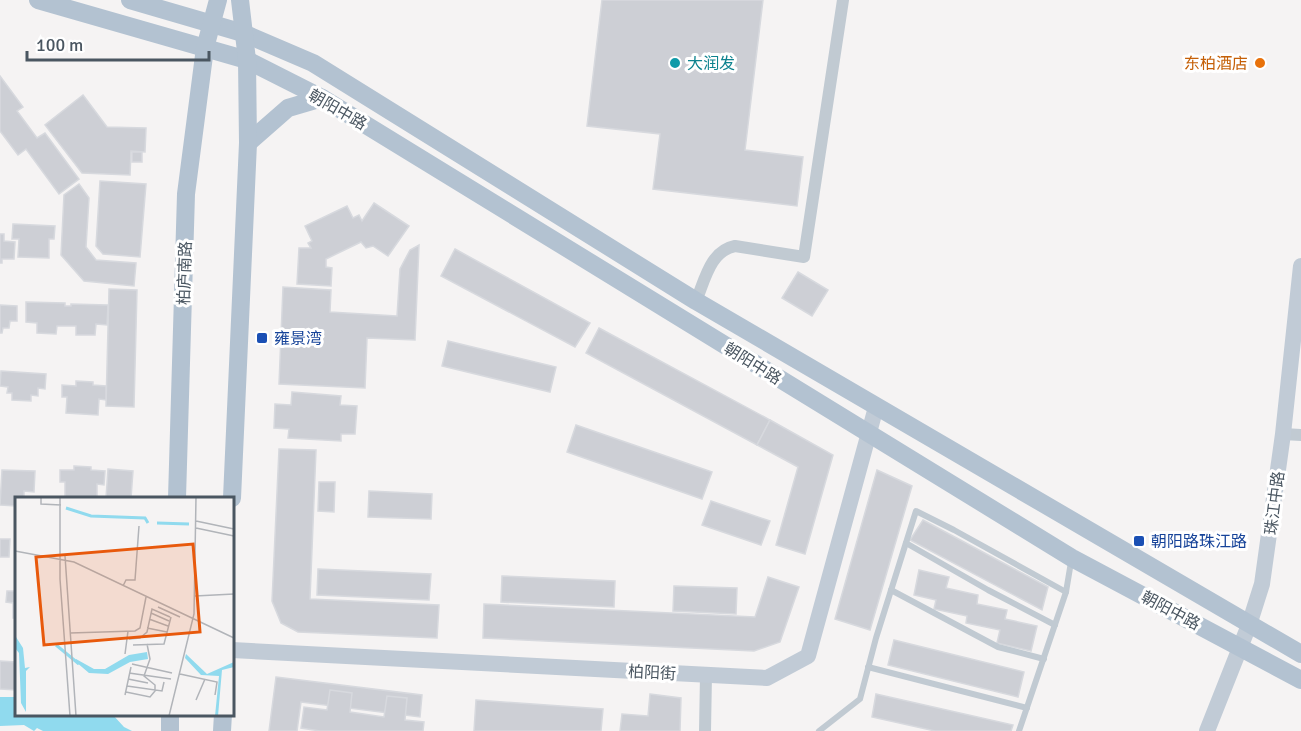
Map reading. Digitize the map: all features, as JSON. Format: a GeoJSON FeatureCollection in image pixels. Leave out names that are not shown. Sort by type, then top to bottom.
{"type":"FeatureCollection","features":[{"type":"Feature","properties":{"kind":"main road","name":"朝阳中路"},"geometry":{"type":"LineString","coordinates":[[38,0],[247,60],[322,98],[1072,558],[1301,680]]}},
{"type":"Feature","properties":{"kind":"main road","name":"朝阳中路"},"geometry":{"type":"LineString","coordinates":[[130,0],[243,33],[313,63],[696,301],[1301,654]]}},
{"type":"Feature","properties":{"kind":"main road","name":"柏庐南路"},"geometry":{"type":"LineString","coordinates":[[177,497],[186,194],[205,48],[218,0]]}},
{"type":"Feature","properties":{"kind":"main road"},"geometry":{"type":"LineString","coordinates":[[232,497],[248,143],[247,60],[240,0]]}},
{"type":"Feature","properties":{"kind":"main road"},"geometry":{"type":"LineString","coordinates":[[248,143],[288,108],[322,98]]}},
{"type":"Feature","properties":{"kind":"main road"},"geometry":{"type":"LineString","coordinates":[[222,731],[223,716]]}},
{"type":"Feature","properties":{"kind":"street"},"geometry":{"type":"LineString","coordinates":[[696,301],[715,256],[725,248],[735,246],[804,257],[843,0]]}},
{"type":"Feature","properties":{"kind":"street","name":"珠江中路"},"geometry":{"type":"LineString","coordinates":[[1207,731],[1241,647],[1262,584],[1283,434],[1301,266]]}},
{"type":"Feature","properties":{"kind":"street","name":"柏阳街"},"geometry":{"type":"LineString","coordinates":[[234,650],[767,678],[808,656],[876,407]]}},
{"type":"Feature","properties":{"kind":"street"},"geometry":{"type":"LineString","coordinates":[[1283,434],[1301,435]]}},
{"type":"Feature","properties":{"kind":"street"},"geometry":{"type":"LineString","coordinates":[[705,731],[706,675]]}},
{"type":"Feature","properties":{"kind":"lane"},"geometry":{"type":"LineString","coordinates":[[819,731],[860,699],[916,511],[1066,592]]}},
{"type":"Feature","properties":{"kind":"lane"},"geometry":{"type":"LineString","coordinates":[[906,543],[1055,625]]}},
{"type":"Feature","properties":{"kind":"lane"},"geometry":{"type":"LineString","coordinates":[[1019,731],[1066,592],[1072,558]]}},
{"type":"Feature","properties":{"kind":"lane"},"geometry":{"type":"LineString","coordinates":[[891,590],[998,647],[1044,659]]}},
{"type":"Feature","properties":{"kind":"lane"},"geometry":{"type":"LineString","coordinates":[[868,667],[1027,708]]}},
{"type":"Feature","properties":{"kind":"water"},"geometry":{"type":"Polygon","coordinates":[[[0,697],[15,697],[15,716],[114,716],[124,727],[132,731],[43,731],[37,728],[34,731],[24,725],[0,726],[0,697]]]}},
{"type":"Feature","properties":{"kind":"building","name":"大润发"},"geometry":{"type":"Polygon","coordinates":[[[602,0],[763,0],[745,150],[803,157],[797,206],[653,189],[660,134],[587,126],[602,0]]]}},
{"type":"Feature","properties":{"kind":"building"},"geometry":{"type":"Polygon","coordinates":[[[0,76],[23,107],[17,111],[37,138],[45,133],[79,179],[59,194],[26,149],[18,155],[0,131],[0,76]]]}},
{"type":"Feature","properties":{"kind":"building"},"geometry":{"type":"Polygon","coordinates":[[[83,95],[107,127],[146,128],[145,152],[131,151],[130,175],[82,173],[45,125],[83,95]]]}},
{"type":"Feature","properties":{"kind":"building"},"geometry":{"type":"Polygon","coordinates":[[[132,152],[142,152],[142,162],[132,162],[132,152]]]}},
{"type":"Feature","properties":{"kind":"building"},"geometry":{"type":"Polygon","coordinates":[[[100,181],[146,184],[140,257],[103,254],[96,246],[100,181]]]}},
{"type":"Feature","properties":{"kind":"building"},"geometry":{"type":"Polygon","coordinates":[[[79,184],[89,198],[86,247],[96,260],[136,263],[134,286],[84,281],[61,255],[64,195],[79,184]]]}},
{"type":"Feature","properties":{"kind":"building"},"geometry":{"type":"Polygon","coordinates":[[[374,203],[409,226],[388,256],[373,246],[366,248],[361,242],[326,259],[326,267],[332,268],[331,286],[297,284],[299,248],[311,248],[308,243],[312,241],[305,226],[347,206],[353,218],[359,215],[362,221],[374,203]]]}},
{"type":"Feature","properties":{"kind":"building"},"geometry":{"type":"Polygon","coordinates":[[[13,224],[55,226],[54,239],[49,239],[49,258],[18,257],[19,239],[12,239],[13,224]]]}},
{"type":"Feature","properties":{"kind":"building"},"geometry":{"type":"Polygon","coordinates":[[[0,234],[4,234],[4,241],[15,242],[14,259],[2,259],[2,263],[0,263],[0,234]]]}},
{"type":"Feature","properties":{"kind":"building"},"geometry":{"type":"Polygon","coordinates":[[[419,245],[415,340],[367,338],[365,388],[279,384],[283,287],[331,290],[330,312],[397,316],[400,269],[410,250],[419,245]]]}},
{"type":"Feature","properties":{"kind":"building"},"geometry":{"type":"Polygon","coordinates":[[[455,249],[590,323],[575,347],[441,276],[455,249]]]}},
{"type":"Feature","properties":{"kind":"building"},"geometry":{"type":"Polygon","coordinates":[[[798,272],[828,290],[812,316],[782,298],[798,272]]]}},
{"type":"Feature","properties":{"kind":"building"},"geometry":{"type":"Polygon","coordinates":[[[109,289],[137,290],[134,407],[106,406],[109,289]]]}},
{"type":"Feature","properties":{"kind":"building"},"geometry":{"type":"Polygon","coordinates":[[[26,302],[65,303],[65,306],[71,306],[71,304],[108,305],[107,325],[96,324],[95,335],[76,335],[76,326],[57,326],[56,334],[37,333],[37,323],[26,322],[26,302]]]}},
{"type":"Feature","properties":{"kind":"building"},"geometry":{"type":"Polygon","coordinates":[[[0,305],[17,306],[17,321],[10,321],[9,328],[3,328],[2,333],[0,333],[0,305]]]}},
{"type":"Feature","properties":{"kind":"building"},"geometry":{"type":"Polygon","coordinates":[[[599,328],[770,420],[757,445],[586,353],[599,328]]]}},
{"type":"Feature","properties":{"kind":"building"},"geometry":{"type":"Polygon","coordinates":[[[448,341],[556,367],[550,392],[442,366],[448,341]]]}},
{"type":"Feature","properties":{"kind":"building"},"geometry":{"type":"Polygon","coordinates":[[[1,371],[46,374],[45,389],[38,388],[38,396],[31,395],[31,401],[12,400],[12,393],[7,393],[8,387],[0,386],[1,371]]]}},
{"type":"Feature","properties":{"kind":"building"},"geometry":{"type":"Polygon","coordinates":[[[76,381],[93,382],[93,385],[106,386],[106,400],[99,399],[98,415],[66,413],[67,397],[62,397],[62,385],[76,386],[76,381]]]}},
{"type":"Feature","properties":{"kind":"building"},"geometry":{"type":"Polygon","coordinates":[[[292,392],[341,396],[340,405],[357,406],[355,434],[341,434],[341,441],[288,438],[289,429],[274,428],[275,404],[291,405],[292,392]]]}},
{"type":"Feature","properties":{"kind":"building"},"geometry":{"type":"Polygon","coordinates":[[[770,420],[833,455],[805,554],[776,545],[798,467],[757,445],[770,420]]]}},
{"type":"Feature","properties":{"kind":"building"},"geometry":{"type":"Polygon","coordinates":[[[576,425],[712,472],[702,499],[567,452],[576,425]]]}},
{"type":"Feature","properties":{"kind":"building"},"geometry":{"type":"Polygon","coordinates":[[[279,449],[316,450],[310,599],[439,605],[437,638],[298,632],[281,623],[272,601],[279,449]]]}},
{"type":"Feature","properties":{"kind":"building"},"geometry":{"type":"Polygon","coordinates":[[[74,466],[105,471],[104,485],[97,484],[97,497],[65,497],[65,482],[60,482],[60,470],[74,470],[74,466]]]}},
{"type":"Feature","properties":{"kind":"building"},"geometry":{"type":"Polygon","coordinates":[[[108,469],[133,471],[131,497],[106,497],[108,469]]]}},
{"type":"Feature","properties":{"kind":"building"},"geometry":{"type":"Polygon","coordinates":[[[2,470],[35,471],[34,492],[24,491],[24,497],[15,497],[15,506],[0,505],[2,470]]]}},
{"type":"Feature","properties":{"kind":"building"},"geometry":{"type":"Polygon","coordinates":[[[877,470],[912,486],[870,630],[835,619],[877,470]]]}},
{"type":"Feature","properties":{"kind":"building"},"geometry":{"type":"Polygon","coordinates":[[[319,482],[335,482],[334,512],[318,511],[319,482]]]}},
{"type":"Feature","properties":{"kind":"building"},"geometry":{"type":"Polygon","coordinates":[[[369,491],[432,494],[431,519],[368,517],[369,491]]]}},
{"type":"Feature","properties":{"kind":"building"},"geometry":{"type":"Polygon","coordinates":[[[711,501],[770,521],[761,545],[702,525],[711,501]]]}},
{"type":"Feature","properties":{"kind":"building"},"geometry":{"type":"Polygon","coordinates":[[[923,520],[1048,587],[1042,610],[910,540],[923,520]]]}},
{"type":"Feature","properties":{"kind":"building"},"geometry":{"type":"Polygon","coordinates":[[[0,539],[10,539],[9,557],[0,557],[0,539]]]}},
{"type":"Feature","properties":{"kind":"building"},"geometry":{"type":"Polygon","coordinates":[[[318,569],[431,574],[429,600],[317,595],[318,569]]]}},
{"type":"Feature","properties":{"kind":"building"},"geometry":{"type":"Polygon","coordinates":[[[919,570],[949,577],[946,588],[978,595],[977,604],[1007,610],[1005,619],[1037,626],[1031,651],[997,643],[1000,630],[966,623],[967,616],[934,609],[936,600],[914,595],[919,570]]]}},
{"type":"Feature","properties":{"kind":"building"},"geometry":{"type":"Polygon","coordinates":[[[502,576],[615,581],[614,607],[501,602],[502,576]]]}},
{"type":"Feature","properties":{"kind":"building"},"geometry":{"type":"Polygon","coordinates":[[[768,577],[799,587],[780,642],[754,651],[483,638],[484,604],[755,617],[768,577]]]}},
{"type":"Feature","properties":{"kind":"building"},"geometry":{"type":"Polygon","coordinates":[[[674,586],[737,588],[736,614],[673,611],[674,586]]]}},
{"type":"Feature","properties":{"kind":"building"},"geometry":{"type":"Polygon","coordinates":[[[7,591],[15,591],[15,618],[13,618],[13,603],[6,602],[7,591]]]}},
{"type":"Feature","properties":{"kind":"building"},"geometry":{"type":"Polygon","coordinates":[[[894,640],[1024,672],[1018,697],[888,665],[894,640]]]}},
{"type":"Feature","properties":{"kind":"building"},"geometry":{"type":"Polygon","coordinates":[[[0,661],[15,662],[15,690],[0,689],[0,661]]]}},
{"type":"Feature","properties":{"kind":"building"},"geometry":{"type":"Polygon","coordinates":[[[276,677],[422,695],[420,717],[301,702],[297,731],[269,731],[276,677]]]}},
{"type":"Feature","properties":{"kind":"building"},"geometry":{"type":"Polygon","coordinates":[[[330,690],[352,693],[350,712],[384,717],[387,696],[407,698],[405,720],[424,722],[423,731],[320,731],[301,728],[304,707],[327,710],[330,690]]]}},
{"type":"Feature","properties":{"kind":"building"},"geometry":{"type":"Polygon","coordinates":[[[650,694],[681,698],[680,731],[620,731],[622,714],[648,716],[650,694]]]}},
{"type":"Feature","properties":{"kind":"building"},"geometry":{"type":"Polygon","coordinates":[[[876,694],[1013,725],[1011,731],[935,731],[872,717],[876,694]]]}},
{"type":"Feature","properties":{"kind":"building"},"geometry":{"type":"Polygon","coordinates":[[[476,700],[603,709],[601,731],[474,731],[476,700]]]}},
{"type":"Feature","properties":{"kind":"place","name":"大润发"},"geometry":{"type":"Point","coordinates":[675,63]}},
{"type":"Feature","properties":{"kind":"place","name":"东柏酒店"},"geometry":{"type":"Point","coordinates":[1260,63]}},
{"type":"Feature","properties":{"kind":"place","name":"雍景湾"},"geometry":{"type":"Point","coordinates":[262,338]}},
{"type":"Feature","properties":{"kind":"place","name":"朝阳路珠江路"},"geometry":{"type":"Point","coordinates":[1139,541]}}]}
